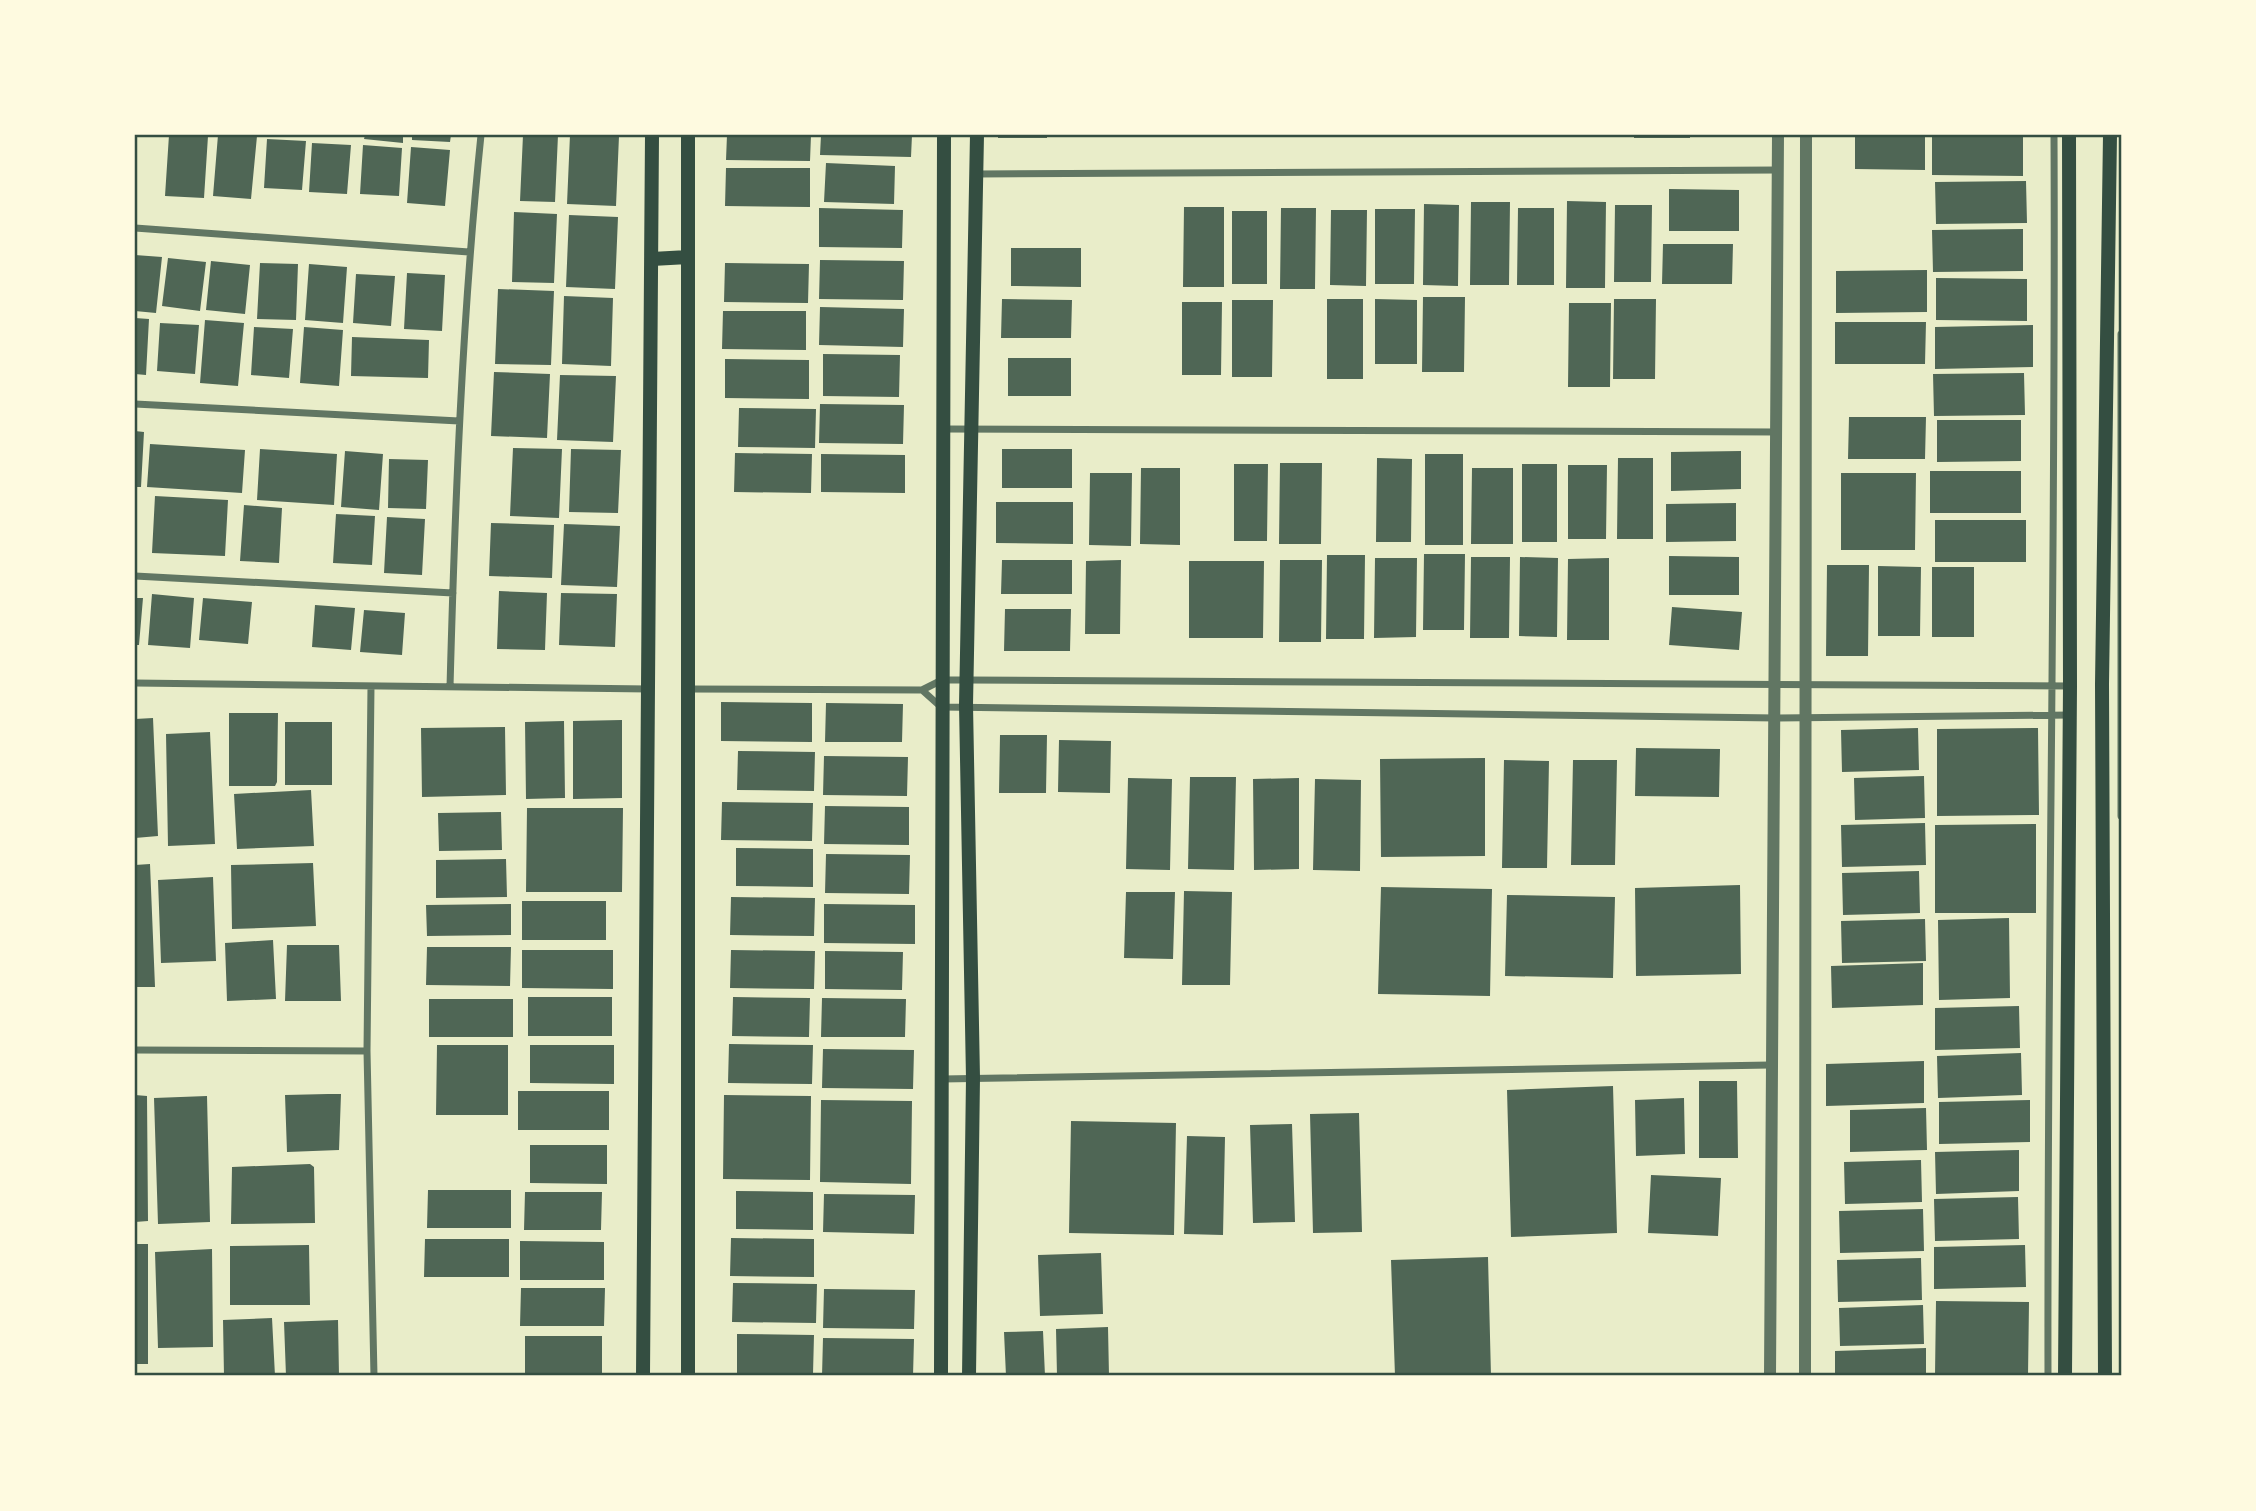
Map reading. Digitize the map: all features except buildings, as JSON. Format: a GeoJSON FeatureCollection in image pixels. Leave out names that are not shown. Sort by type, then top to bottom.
{"type":"FeatureCollection","features":[{"type":"Feature","properties":{"kind":"main road"},"geometry":{"type":"LineString","coordinates":[[643,1376],[652,135]]}},
{"type":"Feature","properties":{"kind":"main road"},"geometry":{"type":"LineString","coordinates":[[688,135],[688,1376]]}},
{"type":"Feature","properties":{"kind":"main road"},"geometry":{"type":"LineString","coordinates":[[941,1376],[944,135]]}},
{"type":"Feature","properties":{"kind":"main road"},"geometry":{"type":"LineString","coordinates":[[969,1376],[973,1078],[966,705],[977,135]]}},
{"type":"Feature","properties":{"kind":"main road"},"geometry":{"type":"LineString","coordinates":[[2065,1376],[2070,715],[2069,135]]}},
{"type":"Feature","properties":{"kind":"main road"},"geometry":{"type":"LineString","coordinates":[[2105,1376],[2102,696],[2110,135]]}},
{"type":"Feature","properties":{"kind":"main road"},"geometry":{"type":"LineString","coordinates":[[652,258],[688,257]]}},
{"type":"Feature","properties":{"kind":"street"},"geometry":{"type":"LineString","coordinates":[[450,687],[458,421],[469,252],[481,135]]}},
{"type":"Feature","properties":{"kind":"street"},"geometry":{"type":"LineString","coordinates":[[1770,1376],[1770,1065],[1777,719],[1778,135]]}},
{"type":"Feature","properties":{"kind":"street"},"geometry":{"type":"LineString","coordinates":[[1805,1376],[1808,718],[1806,135]]}},
{"type":"Feature","properties":{"kind":"street"},"geometry":{"type":"LineString","coordinates":[[2048,1376],[2047,1132],[2054,715],[2054,135]]}},
{"type":"Feature","properties":{"kind":"street"},"geometry":{"type":"LineString","coordinates":[[977,174],[1778,170]]}},
{"type":"Feature","properties":{"kind":"street"},"geometry":{"type":"LineString","coordinates":[[135,228],[469,252]]}},
{"type":"Feature","properties":{"kind":"street"},"geometry":{"type":"LineString","coordinates":[[2121,334],[2121,816]]}},
{"type":"Feature","properties":{"kind":"street"},"geometry":{"type":"LineString","coordinates":[[135,404],[458,421]]}},
{"type":"Feature","properties":{"kind":"street"},"geometry":{"type":"LineString","coordinates":[[944,429],[1777,432]]}},
{"type":"Feature","properties":{"kind":"street"},"geometry":{"type":"LineString","coordinates":[[135,576],[453,593]]}},
{"type":"Feature","properties":{"kind":"street"},"geometry":{"type":"LineString","coordinates":[[688,688],[922,690],[942,680],[2070,686]]}},
{"type":"Feature","properties":{"kind":"street"},"geometry":{"type":"LineString","coordinates":[[135,683],[649,689]]}},
{"type":"Feature","properties":{"kind":"street"},"geometry":{"type":"LineString","coordinates":[[371,687],[367,1051],[374,1376]]}},
{"type":"Feature","properties":{"kind":"street"},"geometry":{"type":"LineString","coordinates":[[922,690],[941,707],[966,705],[1777,719],[2070,715]]}},
{"type":"Feature","properties":{"kind":"street"},"geometry":{"type":"LineString","coordinates":[[2102,696],[2121,696]]}},
{"type":"Feature","properties":{"kind":"street"},"geometry":{"type":"LineString","coordinates":[[135,1050],[367,1051]]}},
{"type":"Feature","properties":{"kind":"street"},"geometry":{"type":"LineString","coordinates":[[941,1079],[1770,1065]]}}]}
